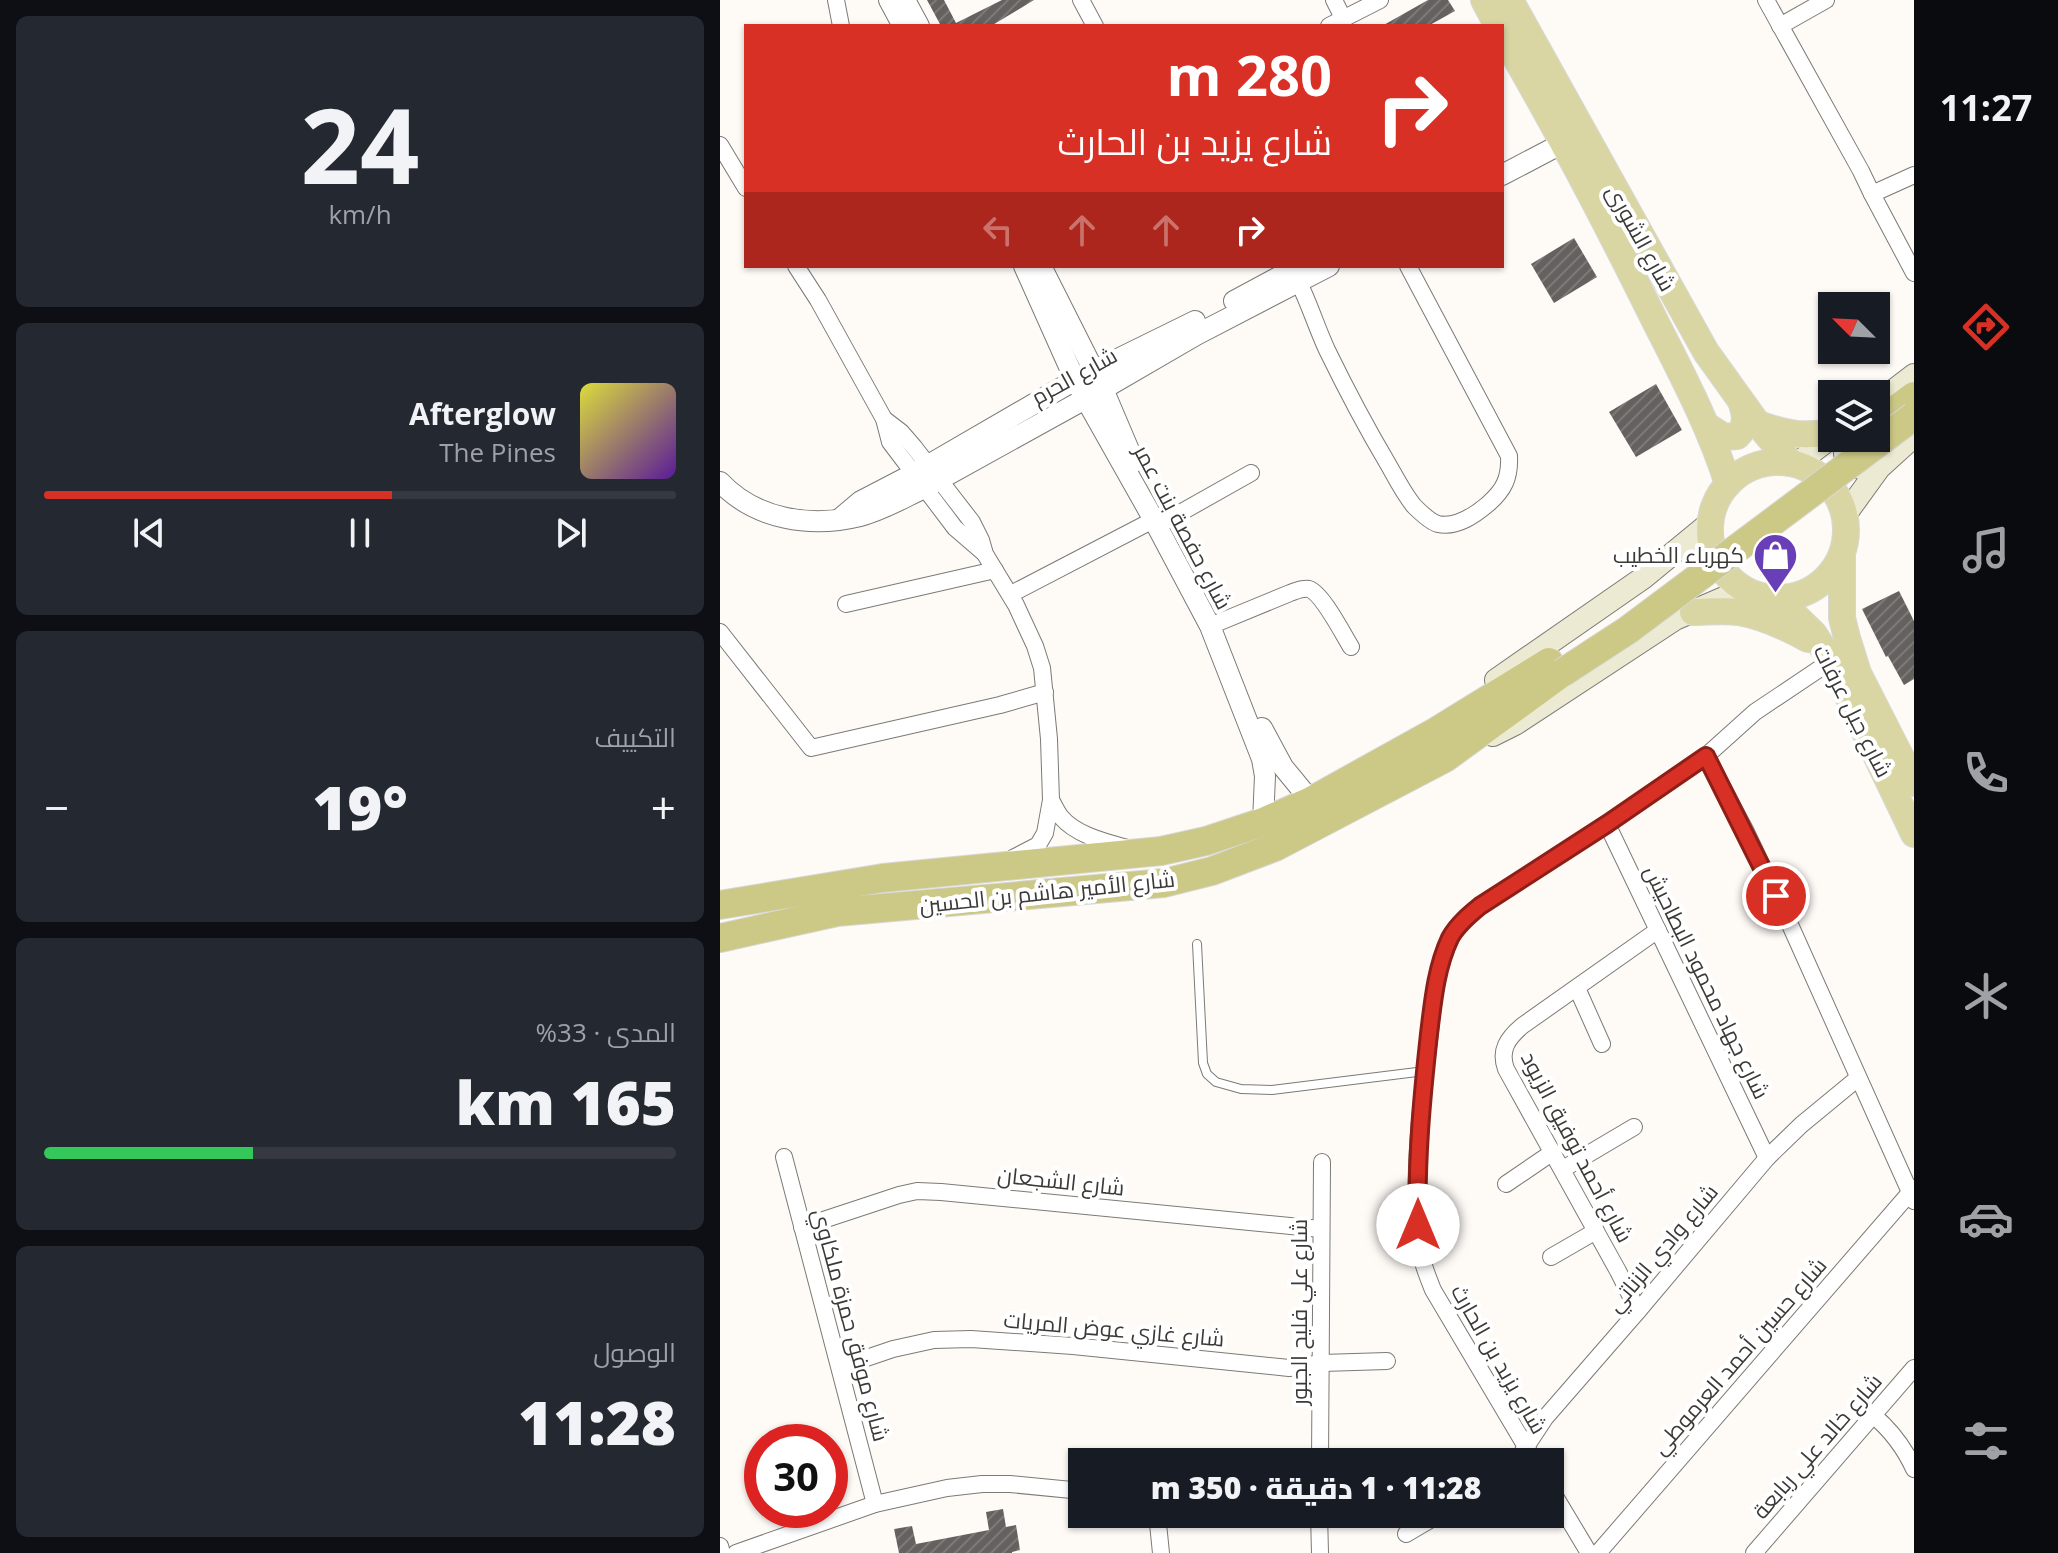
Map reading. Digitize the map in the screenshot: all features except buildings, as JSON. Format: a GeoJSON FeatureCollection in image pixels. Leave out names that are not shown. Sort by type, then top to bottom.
{"type":"FeatureCollection","features":[{"type":"Feature","properties":{"kind":"highway"},"geometry":{"type":"LineString","coordinates":[[1890,414],[1914,396]]}},
{"type":"Feature","properties":{"kind":"highway","name":"شارع الأمير هاشم بن الحسين"},"geometry":{"type":"LineString","coordinates":[[1558,666],[1628,630],[1914,416]]}},
{"type":"Feature","properties":{"kind":"highway","name":"شارع الأمير هاشم بن الحسين"},"geometry":{"type":"LineString","coordinates":[[720,938],[837,912],[1164,883],[1212,871],[1275,847],[1441,744],[1558,666],[1839,452]]}},
{"type":"Feature","properties":{"kind":"highway","name":"شارع الأمير هاشم بن الحسين"},"geometry":{"type":"LineString","coordinates":[[720,905],[883,878],[1161,851],[1206,841],[1263,822],[1441,744]]}},
{"type":"Feature","properties":{"kind":"main road","name":"شارع الشورى"},"geometry":{"type":"LineString","coordinates":[[1484,0],[1510,8],[1693,331],[1750,414],[1794,464]]}},
{"type":"Feature","properties":{"kind":"main road","name":"شارع الشورى"},"geometry":{"type":"LineString","coordinates":[[1504,38],[1627,265],[1707,426],[1728,484]]}},
{"type":"Feature","properties":{"kind":"main road"},"geometry":{"type":"LineString","coordinates":[[1890,393],[1914,375]]}},
{"type":"Feature","properties":{"kind":"main road"},"geometry":{"type":"LineString","coordinates":[[1707,426],[1724,437],[1737,436],[1750,414],[1788,434],[1818,435]]}},
{"type":"Feature","properties":{"kind":"main road"},"geometry":{"type":"LineString","coordinates":[[1845,515],[1879,468],[1914,436]]}},
{"type":"Feature","properties":{"kind":"main road"},"geometry":{"type":"LineString","coordinates":[[1794,464],[1818,445]]}},
{"type":"Feature","properties":{"kind":"main road"},"geometry":{"type":"LineString","coordinates":[[1843,452],[1848,462],[1860,468],[1879,468]]}},
{"type":"Feature","properties":{"kind":"main road"},"geometry":{"type":"LineString","coordinates":[[1774,462],[1794,464],[1813,471],[1838,498],[1845,515],[1846,536],[1842,556],[1827,579],[1804,594],[1778,599],[1750,593],[1727,576],[1713,551],[1711,522],[1717,502],[1728,484],[1742,473],[1774,462]]}},
{"type":"Feature","properties":{"kind":"main road","name":"شارع الأمير هاشم بن الحسين"},"geometry":{"type":"LineString","coordinates":[[1441,744],[1496,680],[1643,578],[1711,522]]}},
{"type":"Feature","properties":{"kind":"main road","name":"شارع جبل عرفات"},"geometry":{"type":"LineString","coordinates":[[1842,556],[1842,618],[1858,673],[1914,783]]}},
{"type":"Feature","properties":{"kind":"main road"},"geometry":{"type":"LineString","coordinates":[[1643,578],[1673,575],[1686,580],[1691,596],[1684,616],[1734,612],[1758,617],[1790,629],[1821,647],[1826,621],[1842,618]]}},
{"type":"Feature","properties":{"kind":"main road","name":"شارع الأمير هاشم بن الحسين"},"geometry":{"type":"LineString","coordinates":[[1441,744],[1515,724],[1684,616],[1726,597],[1750,593]]}},
{"type":"Feature","properties":{"kind":"main road","name":"شارع جبل عرفات"},"geometry":{"type":"LineString","coordinates":[[1778,599],[1821,647],[1914,834]]}},
{"type":"Feature","properties":{"kind":"street"},"geometry":{"type":"LineString","coordinates":[[836,0],[841,24]]}},
{"type":"Feature","properties":{"kind":"street"},"geometry":{"type":"LineString","coordinates":[[889,0],[902,24]]}},
{"type":"Feature","properties":{"kind":"street"},"geometry":{"type":"LineString","coordinates":[[905,0],[918,24]]}},
{"type":"Feature","properties":{"kind":"street"},"geometry":{"type":"LineString","coordinates":[[1081,0],[1094,24]]}},
{"type":"Feature","properties":{"kind":"street"},"geometry":{"type":"LineString","coordinates":[[1334,0],[1336,22],[1380,0]]}},
{"type":"Feature","properties":{"kind":"street"},"geometry":{"type":"LineString","coordinates":[[1766,0],[1914,273]]}},
{"type":"Feature","properties":{"kind":"street"},"geometry":{"type":"LineString","coordinates":[[1780,26],[1826,0]]}},
{"type":"Feature","properties":{"kind":"street"},"geometry":{"type":"LineString","coordinates":[[1504,160],[1560,138]]}},
{"type":"Feature","properties":{"kind":"street"},"geometry":{"type":"LineString","coordinates":[[1504,174],[1560,138]]}},
{"type":"Feature","properties":{"kind":"street"},"geometry":{"type":"LineString","coordinates":[[720,145],[744,185]]}},
{"type":"Feature","properties":{"kind":"street"},"geometry":{"type":"LineString","coordinates":[[1872,194],[1914,175]]}},
{"type":"Feature","properties":{"kind":"street"},"geometry":{"type":"LineString","coordinates":[[797,268],[884,419],[901,432],[955,528],[985,554],[1011,594],[1035,646],[1045,692],[1051,800],[1045,833],[1038,845],[996,866]]}},
{"type":"Feature","properties":{"kind":"street","name":"شارع حفصة بنت عمر"},"geometry":{"type":"LineString","coordinates":[[1025,268],[1214,624],[1265,734],[1283,767],[1311,801]]}},
{"type":"Feature","properties":{"kind":"street","name":"شارع حفصة بنت عمر"},"geometry":{"type":"LineString","coordinates":[[1042,268],[1089,385]]}},
{"type":"Feature","properties":{"kind":"street","name":"شارع الحرم"},"geometry":{"type":"LineString","coordinates":[[720,482],[743,502],[786,519],[814,522],[869,513],[895,503],[926,476],[1089,385],[1297,273],[1320,268]]}},
{"type":"Feature","properties":{"kind":"street"},"geometry":{"type":"LineString","coordinates":[[1297,273],[1327,349],[1406,494],[1430,520],[1438,524],[1453,524],[1462,522],[1501,493],[1508,473],[1509,456],[1409,268]]}},
{"type":"Feature","properties":{"kind":"street"},"geometry":{"type":"LineString","coordinates":[[1011,594],[1251,473]]}},
{"type":"Feature","properties":{"kind":"street"},"geometry":{"type":"LineString","coordinates":[[846,604],[995,570]]}},
{"type":"Feature","properties":{"kind":"street"},"geometry":{"type":"LineString","coordinates":[[1214,624],[1290,593],[1310,589],[1351,647]]}},
{"type":"Feature","properties":{"kind":"street","name":"شارع حفصة بنت عمر"},"geometry":{"type":"LineString","coordinates":[[1214,624],[1262,759],[1265,776],[1263,822]]}},
{"type":"Feature","properties":{"kind":"street"},"geometry":{"type":"LineString","coordinates":[[720,632],[811,748],[1045,692]]}},
{"type":"Feature","properties":{"kind":"street","name":"شارع يزيد بن الحارث"},"geometry":{"type":"LineString","coordinates":[[1521,1448],[1488,1380],[1444,1310],[1425,1270],[1420,1247],[1417,1195],[1425,1071],[1435,988],[1442,958],[1452,934],[1465,918],[1706,756],[1821,647]]}},
{"type":"Feature","properties":{"kind":"street"},"geometry":{"type":"LineString","coordinates":[[1706,756],[1787,918],[1913,1194]]}},
{"type":"Feature","properties":{"kind":"street"},"geometry":{"type":"LineString","coordinates":[[1051,800],[1061,818],[1077,830],[1142,853]]}},
{"type":"Feature","properties":{"kind":"street","name":"شارع جهاد محمود البطاحيش"},"geometry":{"type":"LineString","coordinates":[[1607,824],[1767,1158]]}},
{"type":"Feature","properties":{"kind":"street","name":"شارع أحمد توفيق الزيود"},"geometry":{"type":"LineString","coordinates":[[1638,1311],[1506,1069],[1503,1053],[1511,1036],[1522,1026],[1658,930]]}},
{"type":"Feature","properties":{"kind":"street"},"geometry":{"type":"LineString","coordinates":[[1577,988],[1602,1044]]}},
{"type":"Feature","properties":{"kind":"street","name":"شارع وادي الزناتي"},"geometry":{"type":"LineString","coordinates":[[1530,1448],[1545,1418],[1767,1158],[1858,1078]]}},
{"type":"Feature","properties":{"kind":"street"},"geometry":{"type":"LineString","coordinates":[[1563,1169],[1634,1127]]}},
{"type":"Feature","properties":{"kind":"street"},"geometry":{"type":"LineString","coordinates":[[1506,1184],[1553,1152]]}},
{"type":"Feature","properties":{"kind":"street","name":"شارع موفق حمزة ملكاوي"},"geometry":{"type":"LineString","coordinates":[[784,1157],[875,1504]]}},
{"type":"Feature","properties":{"kind":"street","name":"شارع علي فليح الجبور"},"geometry":{"type":"LineString","coordinates":[[1320,1448],[1322,1162]]}},
{"type":"Feature","properties":{"kind":"street","name":"شارع الشجعان"},"geometry":{"type":"LineString","coordinates":[[802,1227],[917,1191],[1321,1229]]}},
{"type":"Feature","properties":{"kind":"street","name":"شارع حسين أحمد العرموطي"},"geometry":{"type":"LineString","coordinates":[[1598,1553],[1913,1194]]}},
{"type":"Feature","properties":{"kind":"street"},"geometry":{"type":"LineString","coordinates":[[1551,1257],[1596,1231]]}},
{"type":"Feature","properties":{"kind":"street","name":"شارع غازي عوض المريات"},"geometry":{"type":"LineString","coordinates":[[840,1367],[893,1349],[934,1340],[971,1339],[1289,1368],[1322,1363],[1387,1361]]}},
{"type":"Feature","properties":{"kind":"street","name":"شارع خالد علي ربابعة"},"geometry":{"type":"LineString","coordinates":[[1754,1553],[1914,1368]]}},
{"type":"Feature","properties":{"kind":"street"},"geometry":{"type":"LineString","coordinates":[[1873,1415],[1890,1429],[1914,1469]]}},
{"type":"Feature","properties":{"kind":"street"},"geometry":{"type":"LineString","coordinates":[[736,1553],[875,1504],[947,1488],[1010,1484],[1068,1490]]}},
{"type":"Feature","properties":{"kind":"street"},"geometry":{"type":"LineString","coordinates":[[1564,1511],[1589,1553]]}},
{"type":"Feature","properties":{"kind":"street"},"geometry":{"type":"LineString","coordinates":[[1158,1528],[1161,1553]]}},
{"type":"Feature","properties":{"kind":"street"},"geometry":{"type":"LineString","coordinates":[[1319,1528],[1320,1553]]}},
{"type":"Feature","properties":{"kind":"street"},"geometry":{"type":"LineString","coordinates":[[1406,1534],[1416,1528]]}},
{"type":"Feature","properties":{"kind":"street"},"geometry":{"type":"LineString","coordinates":[[720,1546],[722,1553]]}},
{"type":"Feature","properties":{"kind":"lane"},"geometry":{"type":"LineString","coordinates":[[1197,944],[1203,1063],[1207,1074],[1216,1082],[1241,1089],[1272,1090],[1425,1071]]}},
{"type":"Feature","properties":{"kind":"place","name":"كهرباء الخطيب"},"geometry":{"type":"Point","coordinates":[1775,594]}},
{"type":"Feature","properties":{"kind":"route"},"geometry":{"type":"LineString","coordinates":[[1418,1225],[1425,1071],[1435,988],[1452,934],[1465,918],[1706,756],[1776,896]]}}]}
